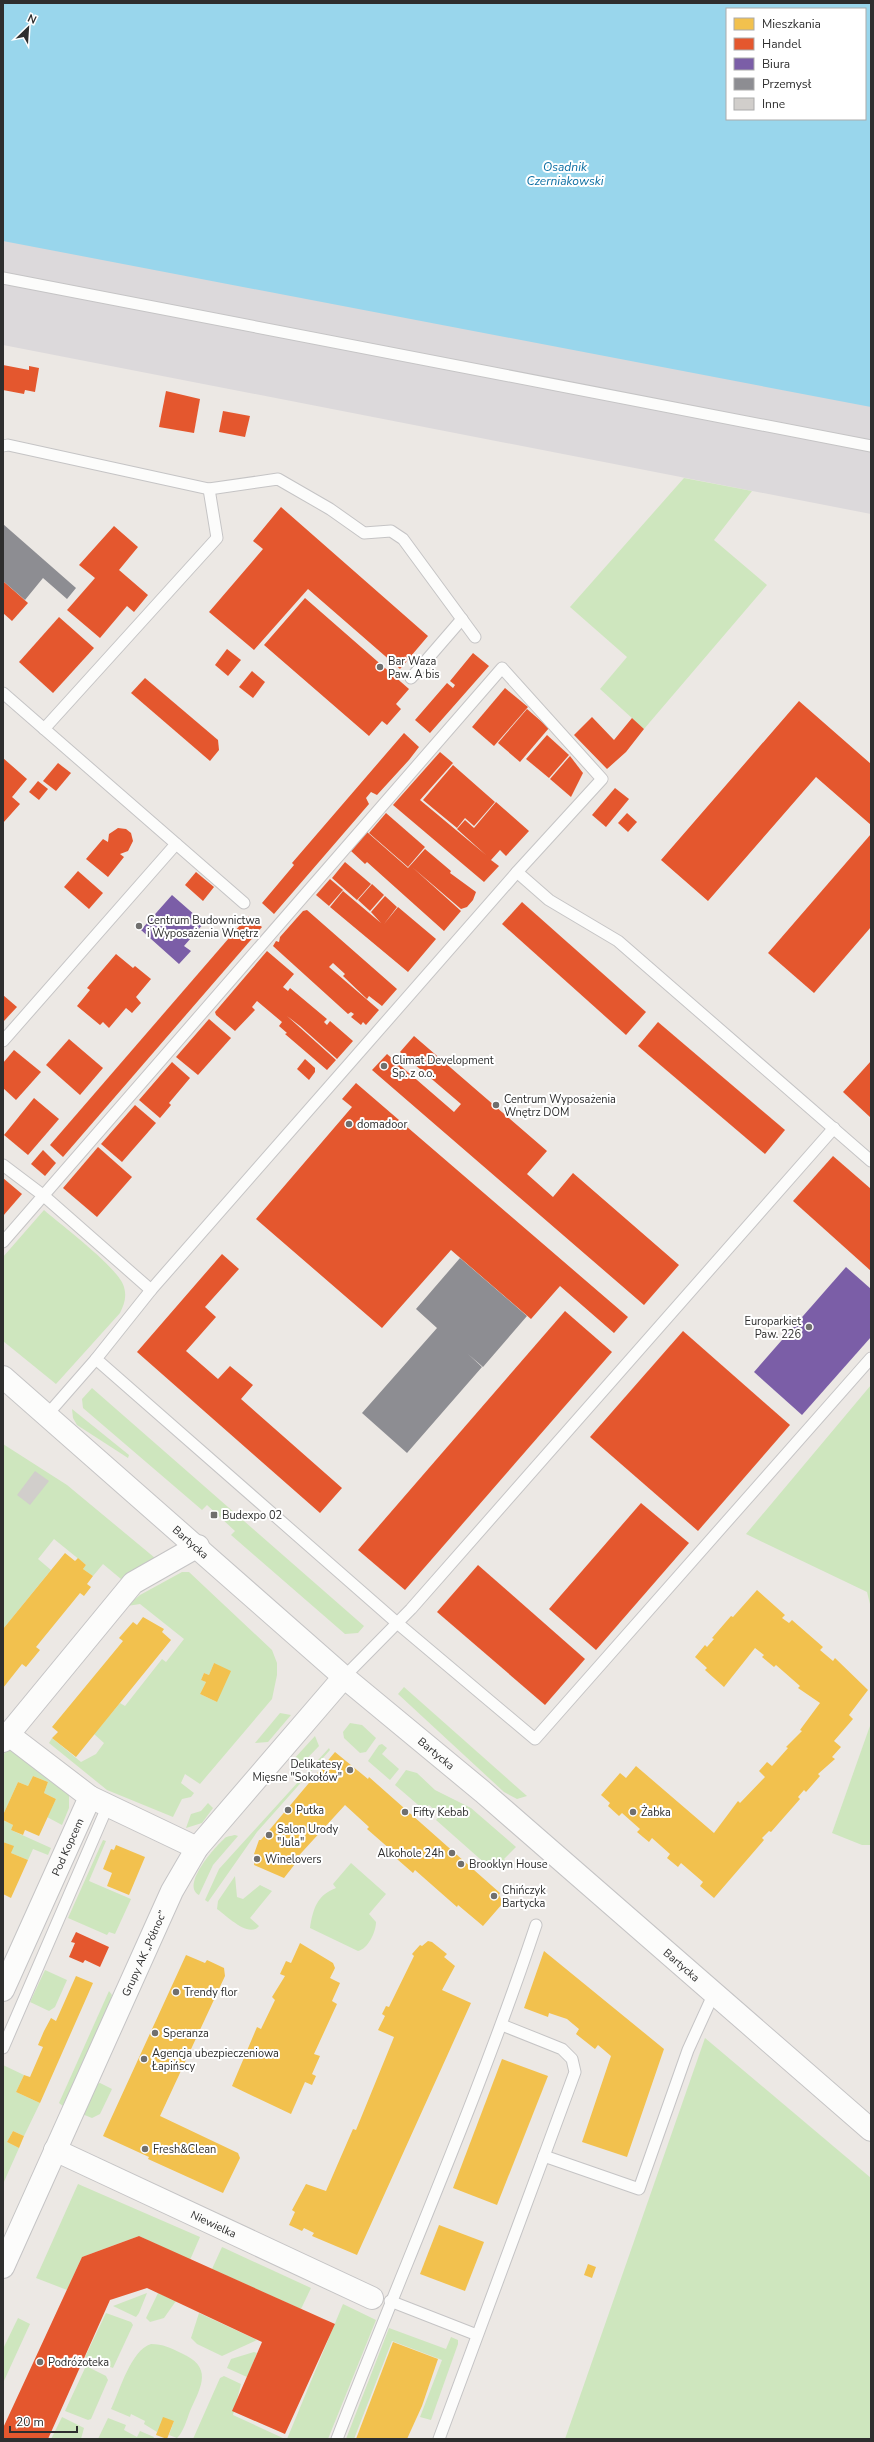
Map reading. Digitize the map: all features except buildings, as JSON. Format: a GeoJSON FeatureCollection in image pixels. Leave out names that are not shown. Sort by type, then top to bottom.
{"type":"FeatureCollection","features":[{"type":"Feature","properties":{"kind":"street","name":"Bartycka"},"geometry":{"type":"LineString","coordinates":[[3,1376],[344,1676],[483,1792],[871,2130]]}},
{"type":"Feature","properties":{"kind":"street"},"geometry":{"type":"LineString","coordinates":[[197,1848],[99,1801],[6,1738],[133,1583],[198,1546]]}},
{"type":"Feature","properties":{"kind":"street","name":"Grupy AK „Północ”"},"geometry":{"type":"LineString","coordinates":[[3,2267],[172,1891],[197,1848],[344,1676]]}},
{"type":"Feature","properties":{"kind":"street","name":"Pod Kopcem"},"geometry":{"type":"LineString","coordinates":[[3,1990],[99,1801]]}},
{"type":"Feature","properties":{"kind":"street","name":"Niewielka"},"geometry":{"type":"LineString","coordinates":[[55,2150],[381,2300]]}},
{"type":"Feature","properties":{"kind":"lane"},"geometry":{"type":"LineString","coordinates":[[3,278],[871,446]]}},
{"type":"Feature","properties":{"kind":"lane"},"geometry":{"type":"LineString","coordinates":[[3,446],[8,445],[209,489],[278,479],[330,509],[364,533],[391,531],[403,539],[475,637]]}},
{"type":"Feature","properties":{"kind":"lane"},"geometry":{"type":"LineString","coordinates":[[44,729],[217,538],[209,489]]}},
{"type":"Feature","properties":{"kind":"lane"},"geometry":{"type":"LineString","coordinates":[[412,678],[462,619]]}},
{"type":"Feature","properties":{"kind":"lane"},"geometry":{"type":"LineString","coordinates":[[3,1242],[502,668],[602,779],[517,872],[151,1290],[96,1359],[47,1415]]}},
{"type":"Feature","properties":{"kind":"lane"},"geometry":{"type":"LineString","coordinates":[[3,693],[244,903]]}},
{"type":"Feature","properties":{"kind":"lane"},"geometry":{"type":"LineString","coordinates":[[3,1041],[176,844]]}},
{"type":"Feature","properties":{"kind":"lane"},"geometry":{"type":"LineString","coordinates":[[517,872],[549,900],[618,941],[871,1161]]}},
{"type":"Feature","properties":{"kind":"lane"},"geometry":{"type":"LineString","coordinates":[[344,1676],[396,1622],[411,1609],[834,1128]]}},
{"type":"Feature","properties":{"kind":"lane"},"geometry":{"type":"LineString","coordinates":[[3,1165],[44,1196],[151,1290]]}},
{"type":"Feature","properties":{"kind":"lane"},"geometry":{"type":"LineString","coordinates":[[96,1359],[396,1622],[535,1739],[871,1358]]}},
{"type":"Feature","properties":{"kind":"lane"},"geometry":{"type":"LineString","coordinates":[[3,2048],[99,1801]]}},
{"type":"Feature","properties":{"kind":"lane"},"geometry":{"type":"LineString","coordinates":[[337,2439],[381,2300],[502,2025],[536,1925]]}},
{"type":"Feature","properties":{"kind":"lane"},"geometry":{"type":"LineString","coordinates":[[544,2156],[639,2189],[688,2050],[714,1993]]}},
{"type":"Feature","properties":{"kind":"lane"},"geometry":{"type":"LineString","coordinates":[[439,2439],[575,2072],[572,2059],[562,2049],[502,2025]]}},
{"type":"Feature","properties":{"kind":"lane","name":"Niewielka"},"geometry":{"type":"LineString","coordinates":[[381,2300],[477,2335]]}},
{"type":"Feature","properties":{"kind":"shaded area","name":"Osadnik Czerniakowski"},"geometry":{"type":"Polygon","coordinates":[[[3,3],[871,3],[871,514],[3,345],[3,3]]]}},
{"type":"Feature","properties":{"kind":"green space"},"geometry":{"type":"Polygon","coordinates":[[[684,478],[752,491],[714,540],[767,585],[644,729],[600,689],[627,657],[570,607],[684,478]]]}},
{"type":"Feature","properties":{"kind":"green space"},"geometry":{"type":"Polygon","coordinates":[[[44,1210],[112,1269],[120,1279],[124,1287],[125,1294],[124,1304],[120,1313],[56,1384],[3,1341],[3,1257],[44,1210]]]}},
{"type":"Feature","properties":{"kind":"green space"},"geometry":{"type":"Polygon","coordinates":[[[871,1385],[871,1608],[867,1592],[746,1534],[871,1385]]]}},
{"type":"Feature","properties":{"kind":"green space"},"geometry":{"type":"Polygon","coordinates":[[[92,1388],[364,1626],[358,1633],[345,1634],[231,1535],[235,1531],[207,1505],[202,1510],[83,1408],[82,1399],[92,1388]]]}},
{"type":"Feature","properties":{"kind":"green space"},"geometry":{"type":"Polygon","coordinates":[[[72,1409],[129,1455],[128,1458],[77,1425],[73,1418],[72,1409]]]}},
{"type":"Feature","properties":{"kind":"green space"},"geometry":{"type":"Polygon","coordinates":[[[3,1444],[67,1485],[155,1558],[121,1579],[103,1564],[93,1576],[83,1569],[86,1565],[54,1539],[38,1559],[51,1570],[3,1629],[3,1444]]]}},
{"type":"Feature","properties":{"kind":"green space"},"geometry":{"type":"Polygon","coordinates":[[[182,1572],[189,1572],[272,1650],[277,1663],[277,1675],[272,1699],[200,1784],[185,1774],[181,1783],[194,1793],[191,1797],[182,1799],[173,1817],[107,1790],[49,1743],[52,1738],[81,1762],[96,1754],[104,1743],[94,1734],[120,1703],[125,1706],[162,1659],[166,1662],[184,1639],[140,1604],[127,1606],[140,1595],[182,1572]],[[214,1663],[209,1675],[204,1673],[201,1680],[206,1682],[200,1694],[217,1702],[214,1663]]]}},
{"type":"Feature","properties":{"kind":"green space"},"geometry":{"type":"Polygon","coordinates":[[[404,1687],[527,1796],[517,1799],[504,1792],[398,1694],[404,1687]]]}},
{"type":"Feature","properties":{"kind":"green space"},"geometry":{"type":"Polygon","coordinates":[[[280,1713],[291,1715],[268,1742],[255,1743],[280,1713]]]}},
{"type":"Feature","properties":{"kind":"green space"},"geometry":{"type":"Polygon","coordinates":[[[350,1723],[362,1725],[376,1738],[366,1752],[360,1753],[344,1738],[343,1732],[350,1723]]]}},
{"type":"Feature","properties":{"kind":"green space"},"geometry":{"type":"Polygon","coordinates":[[[871,1723],[871,1845],[862,1845],[832,1833],[871,1723]]]}},
{"type":"Feature","properties":{"kind":"green space"},"geometry":{"type":"Polygon","coordinates":[[[315,1736],[319,1746],[293,1773],[293,1760],[315,1736]]]}},
{"type":"Feature","properties":{"kind":"green space"},"geometry":{"type":"Polygon","coordinates":[[[382,1744],[387,1748],[382,1754],[399,1769],[390,1780],[368,1761],[379,1745],[382,1744]]]}},
{"type":"Feature","properties":{"kind":"green space"},"geometry":{"type":"Polygon","coordinates":[[[9,1748],[69,1795],[69,1808],[62,1825],[47,1817],[56,1799],[44,1793],[48,1782],[33,1776],[28,1786],[18,1782],[3,1815],[3,1755],[9,1748]]]}},
{"type":"Feature","properties":{"kind":"green space"},"geometry":{"type":"Polygon","coordinates":[[[329,1748],[330,1750],[257,1832],[208,1902],[205,1900],[219,1869],[329,1748]]]}},
{"type":"Feature","properties":{"kind":"green space"},"geometry":{"type":"Polygon","coordinates":[[[406,1770],[417,1773],[435,1790],[471,1808],[516,1847],[504,1859],[508,1863],[504,1868],[497,1870],[488,1866],[436,1820],[440,1815],[429,1805],[424,1810],[395,1785],[406,1770]]]}},
{"type":"Feature","properties":{"kind":"green space"},"geometry":{"type":"Polygon","coordinates":[[[208,1803],[213,1808],[202,1823],[186,1828],[191,1814],[201,1811],[208,1803]]]}},
{"type":"Feature","properties":{"kind":"green space"},"geometry":{"type":"Polygon","coordinates":[[[3,1820],[13,1825],[11,1830],[51,1848],[48,1855],[33,1849],[28,1860],[11,1853],[13,1846],[3,1842],[3,1820]]]}},
{"type":"Feature","properties":{"kind":"green space"},"geometry":{"type":"Polygon","coordinates":[[[235,1835],[238,1836],[213,1865],[199,1895],[194,1890],[196,1875],[213,1850],[225,1838],[235,1835]]]}},
{"type":"Feature","properties":{"kind":"green space"},"geometry":{"type":"Polygon","coordinates":[[[103,1840],[106,1841],[89,1881],[131,1899],[115,1934],[109,1932],[107,1935],[68,1918],[103,1840]]]}},
{"type":"Feature","properties":{"kind":"green space"},"geometry":{"type":"Polygon","coordinates":[[[351,1863],[386,1894],[369,1914],[376,1922],[371,1940],[362,1950],[358,1951],[310,1928],[315,1909],[320,1899],[336,1888],[333,1884],[351,1863]]]}},
{"type":"Feature","properties":{"kind":"green space"},"geometry":{"type":"Polygon","coordinates":[[[235,1876],[237,1897],[243,1899],[260,1885],[272,1891],[250,1918],[259,1926],[255,1929],[249,1930],[238,1925],[217,1909],[218,1901],[235,1876]]]}},
{"type":"Feature","properties":{"kind":"green space"},"geometry":{"type":"Polygon","coordinates":[[[45,1970],[67,1980],[55,2007],[49,2011],[30,2002],[45,1970]]]}},
{"type":"Feature","properties":{"kind":"green space"},"geometry":{"type":"Polygon","coordinates":[[[109,1991],[112,1995],[111,1999],[63,2106],[59,2103],[109,1991]]]}},
{"type":"Feature","properties":{"kind":"green space"},"geometry":{"type":"Polygon","coordinates":[[[705,2038],[871,2178],[871,2439],[565,2439],[705,2038]]]}},
{"type":"Feature","properties":{"kind":"green space"},"geometry":{"type":"Polygon","coordinates":[[[3,2065],[24,2075],[16,2092],[40,2103],[24,2136],[13,2131],[7,2142],[19,2148],[3,2184],[3,2065]]]}},
{"type":"Feature","properties":{"kind":"green space"},"geometry":{"type":"Polygon","coordinates":[[[100,2083],[112,2089],[100,2114],[92,2118],[82,2114],[94,2085],[100,2083]]]}},
{"type":"Feature","properties":{"kind":"green space"},"geometry":{"type":"Polygon","coordinates":[[[78,2184],[200,2237],[190,2260],[139,2236],[82,2257],[67,2290],[36,2278],[78,2184]]]}},
{"type":"Feature","properties":{"kind":"green space"},"geometry":{"type":"Polygon","coordinates":[[[222,2247],[311,2288],[301,2309],[212,2269],[222,2247]]]}},
{"type":"Feature","properties":{"kind":"green space"},"geometry":{"type":"Polygon","coordinates":[[[147,2293],[136,2317],[113,2306],[147,2293]]]}},
{"type":"Feature","properties":{"kind":"green space"},"geometry":{"type":"Polygon","coordinates":[[[158,2293],[176,2301],[164,2318],[150,2322],[146,2318],[158,2293]]]}},
{"type":"Feature","properties":{"kind":"green space"},"geometry":{"type":"Polygon","coordinates":[[[343,2304],[376,2320],[328,2439],[287,2439],[343,2304]]]}},
{"type":"Feature","properties":{"kind":"green space"},"geometry":{"type":"Polygon","coordinates":[[[106,2313],[131,2322],[133,2325],[113,2368],[85,2357],[106,2313]]]}},
{"type":"Feature","properties":{"kind":"green space"},"geometry":{"type":"Polygon","coordinates":[[[199,2313],[257,2340],[222,2356],[197,2344],[191,2338],[199,2313]]]}},
{"type":"Feature","properties":{"kind":"green space"},"geometry":{"type":"Polygon","coordinates":[[[18,2318],[30,2324],[3,2383],[3,2349],[18,2318]]]}},
{"type":"Feature","properties":{"kind":"green space"},"geometry":{"type":"Polygon","coordinates":[[[389,2328],[446,2349],[451,2337],[458,2340],[458,2344],[431,2420],[420,2417],[442,2360],[392,2341],[354,2439],[346,2439],[389,2328]]]}},
{"type":"Feature","properties":{"kind":"green space"},"geometry":{"type":"Polygon","coordinates":[[[151,2344],[170,2348],[191,2358],[198,2364],[201,2371],[201,2385],[183,2429],[177,2438],[169,2435],[174,2421],[157,2432],[144,2424],[145,2421],[131,2414],[130,2417],[111,2409],[132,2362],[144,2348],[151,2344]]]}},
{"type":"Feature","properties":{"kind":"green space"},"geometry":{"type":"Polygon","coordinates":[[[254,2352],[257,2353],[247,2377],[227,2368],[231,2359],[254,2352]]]}},
{"type":"Feature","properties":{"kind":"green space"},"geometry":{"type":"Polygon","coordinates":[[[86,2366],[106,2376],[108,2380],[91,2419],[88,2420],[65,2411],[86,2366]]]}},
{"type":"Feature","properties":{"kind":"green space"},"geometry":{"type":"Polygon","coordinates":[[[224,2376],[241,2384],[233,2415],[285,2439],[193,2439],[220,2378],[224,2376]]]}},
{"type":"Feature","properties":{"kind":"green space"},"geometry":{"type":"Polygon","coordinates":[[[62,2417],[84,2428],[81,2439],[51,2439],[62,2417]]]}},
{"type":"Feature","properties":{"kind":"green space"},"geometry":{"type":"Polygon","coordinates":[[[108,2418],[126,2425],[124,2430],[137,2437],[140,2431],[154,2437],[153,2439],[98,2439],[108,2418]]]}},
{"type":"Feature","properties":{"kind":"water","name":"Osadnik Czerniakowski"},"geometry":{"type":"Polygon","coordinates":[[[3,3],[871,3],[871,407],[3,241],[3,3]]]}},
{"type":"Feature","properties":{"kind":"place","name":"Bar Waza Paw. A bis"},"geometry":{"type":"Point","coordinates":[380,667]}},
{"type":"Feature","properties":{"kind":"place","name":"Centrum Budownictwa i Wyposażenia Wnętrz"},"geometry":{"type":"Point","coordinates":[139,926]}},
{"type":"Feature","properties":{"kind":"place","name":"Climat Development Sp. z o.o."},"geometry":{"type":"Point","coordinates":[384,1066]}},
{"type":"Feature","properties":{"kind":"place","name":"Centrum Wyposażenia Wnętrz DOM"},"geometry":{"type":"Point","coordinates":[496,1105]}},
{"type":"Feature","properties":{"kind":"place","name":"domadoor"},"geometry":{"type":"Point","coordinates":[349,1124]}},
{"type":"Feature","properties":{"kind":"place","name":"Europarkiet Paw. 226"},"geometry":{"type":"Point","coordinates":[809,1327]}},
{"type":"Feature","properties":{"kind":"place","name":"Budexpo 02"},"geometry":{"type":"Point","coordinates":[214,1515]}},
{"type":"Feature","properties":{"kind":"place","name":"Delikatesy Mięsne \"Sokołów\""},"geometry":{"type":"Point","coordinates":[350,1770]}},
{"type":"Feature","properties":{"kind":"place","name":"Putka"},"geometry":{"type":"Point","coordinates":[288,1810]}},
{"type":"Feature","properties":{"kind":"place","name":"Fifty Kebab"},"geometry":{"type":"Point","coordinates":[405,1812]}},
{"type":"Feature","properties":{"kind":"place","name":"Żabka"},"geometry":{"type":"Point","coordinates":[633,1812]}},
{"type":"Feature","properties":{"kind":"place","name":"Salon Urody \"Jula\""},"geometry":{"type":"Point","coordinates":[269,1835]}},
{"type":"Feature","properties":{"kind":"place","name":"Alkohole 24h"},"geometry":{"type":"Point","coordinates":[452,1853]}},
{"type":"Feature","properties":{"kind":"place","name":"Winelovers"},"geometry":{"type":"Point","coordinates":[257,1859]}},
{"type":"Feature","properties":{"kind":"place","name":"Brooklyn House"},"geometry":{"type":"Point","coordinates":[461,1864]}},
{"type":"Feature","properties":{"kind":"place","name":"Chińczyk Bartycka"},"geometry":{"type":"Point","coordinates":[494,1896]}},
{"type":"Feature","properties":{"kind":"place","name":"Trendy flor"},"geometry":{"type":"Point","coordinates":[176,1992]}},
{"type":"Feature","properties":{"kind":"place","name":"Speranza"},"geometry":{"type":"Point","coordinates":[155,2033]}},
{"type":"Feature","properties":{"kind":"place","name":"Agencja ubezpieczeniowa Łapińscy"},"geometry":{"type":"Point","coordinates":[144,2059]}},
{"type":"Feature","properties":{"kind":"place","name":"Fresh&Clean"},"geometry":{"type":"Point","coordinates":[145,2149]}},
{"type":"Feature","properties":{"kind":"place","name":"Podróżoteka"},"geometry":{"type":"Point","coordinates":[40,2362]}}]}
